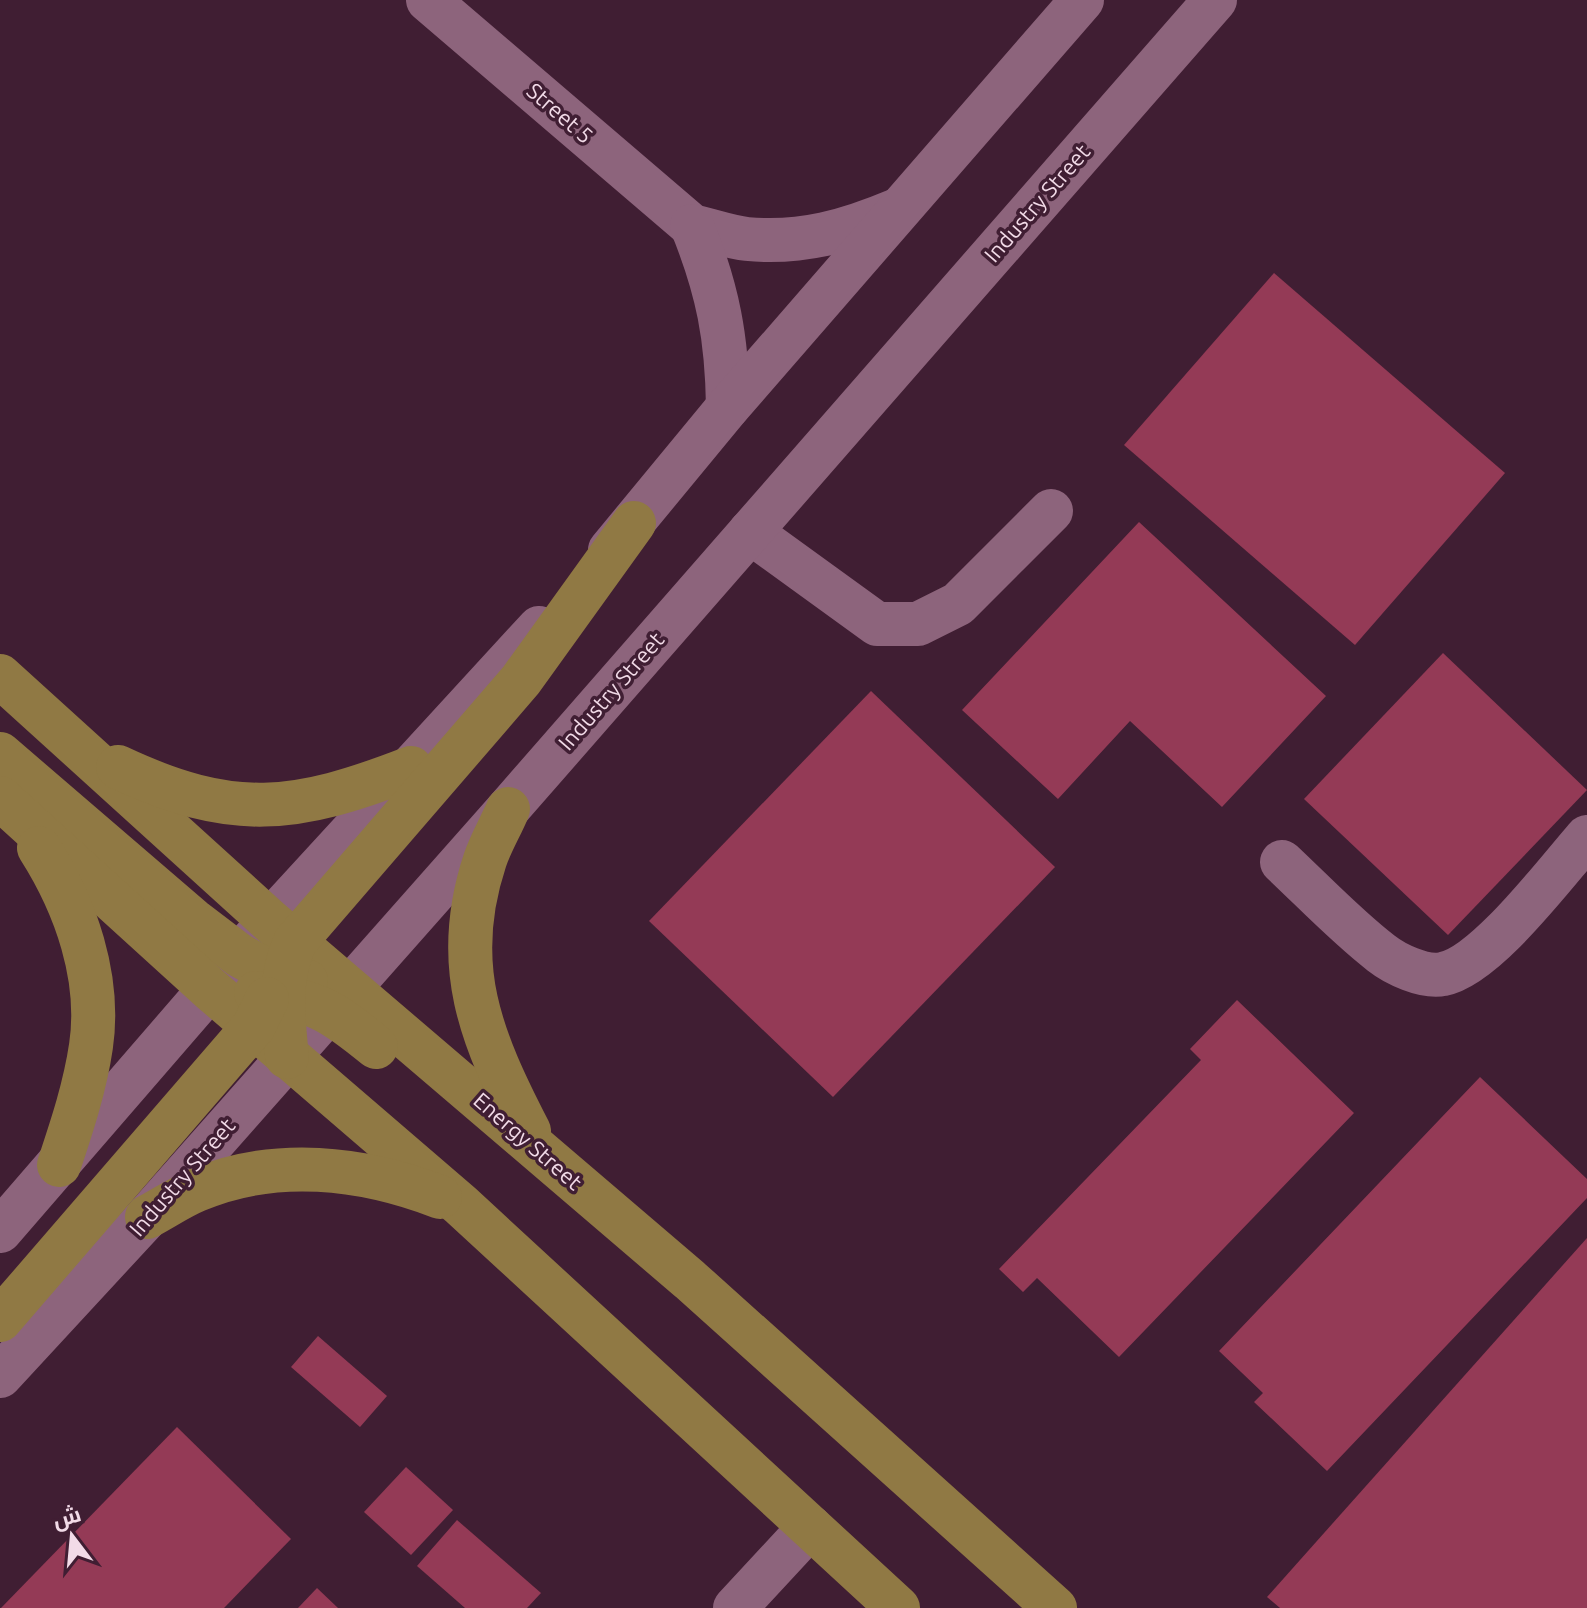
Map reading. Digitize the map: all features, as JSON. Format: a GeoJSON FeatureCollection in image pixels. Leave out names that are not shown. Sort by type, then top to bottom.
{"type":"FeatureCollection","features":[{"type":"Feature","properties":{"kind":"main road"},"geometry":{"type":"LineString","coordinates":[[0,1320],[271,974],[521,680],[634,523]]}},
{"type":"Feature","properties":{"kind":"main road"},"geometry":{"type":"LineString","coordinates":[[0,676],[83,750],[271,974],[287,1057],[461,1205],[898,1608]]}},
{"type":"Feature","properties":{"kind":"main road"},"geometry":{"type":"LineString","coordinates":[[83,750],[180,793],[242,806],[299,803],[354,790],[411,768]]}},
{"type":"Feature","properties":{"kind":"main road"},"geometry":{"type":"LineString","coordinates":[[0,754],[193,920],[271,974],[339,999],[560,1198],[611,1236],[690,1280]]}},
{"type":"Feature","properties":{"kind":"main road"},"geometry":{"type":"LineString","coordinates":[[8,805],[210,989],[271,974]]}},
{"type":"Feature","properties":{"kind":"main road"},"geometry":{"type":"LineString","coordinates":[[8,805],[50,865],[77,921],[91,981],[92,1043],[79,1104],[59,1165]]}},
{"type":"Feature","properties":{"kind":"main road"},"geometry":{"type":"LineString","coordinates":[[508,809],[485,859],[475,898],[470,967],[479,1020],[499,1072],[540,1151]]}},
{"type":"Feature","properties":{"kind":"main road","name":"Energy Street"},"geometry":{"type":"LineString","coordinates":[[339,999],[540,1151],[690,1280],[1055,1608]]}},
{"type":"Feature","properties":{"kind":"main road"},"geometry":{"type":"LineString","coordinates":[[147,1217],[196,1190],[249,1173],[305,1168],[360,1174],[395,1182],[461,1205]]}},
{"type":"Feature","properties":{"kind":"street","name":"Street 5"},"geometry":{"type":"LineString","coordinates":[[428,0],[692,226],[710,269],[721,314],[727,360],[728,407]]}},
{"type":"Feature","properties":{"kind":"street"},"geometry":{"type":"LineString","coordinates":[[0,1231],[210,989],[271,974],[411,768],[634,523],[728,407],[1082,0]]}},
{"type":"Feature","properties":{"kind":"street","name":"Industry Street"},"geometry":{"type":"LineString","coordinates":[[0,1376],[147,1217],[508,809],[1215,0]]}},
{"type":"Feature","properties":{"kind":"street","name":"Street 5"},"geometry":{"type":"LineString","coordinates":[[692,226],[745,239],[800,240],[853,229],[903,207]]}},
{"type":"Feature","properties":{"kind":"street"},"geometry":{"type":"LineString","coordinates":[[750,532],[877,624],[918,624],[958,604],[1051,511]]}},
{"type":"Feature","properties":{"kind":"street"},"geometry":{"type":"LineString","coordinates":[[1282,862],[1382,954],[1419,972],[1441,975],[1467,965],[1491,946],[1587,837]]}},
{"type":"Feature","properties":{"kind":"street"},"geometry":{"type":"LineString","coordinates":[[735,1608],[810,1527]]}},
{"type":"Feature","properties":{"kind":"building"},"geometry":{"type":"Polygon","coordinates":[[[1274,273],[1505,473],[1355,645],[1124,445],[1274,273]]]}},
{"type":"Feature","properties":{"kind":"building"},"geometry":{"type":"Polygon","coordinates":[[[1139,522],[1326,696],[1222,807],[1130,721],[1058,799],[962,710],[1139,522]]]}},
{"type":"Feature","properties":{"kind":"building"},"geometry":{"type":"Polygon","coordinates":[[[1443,653],[1587,790],[1448,935],[1304,799],[1443,653]]]}},
{"type":"Feature","properties":{"kind":"building"},"geometry":{"type":"Polygon","coordinates":[[[871,691],[1055,867],[833,1097],[649,921],[871,691]]]}},
{"type":"Feature","properties":{"kind":"building"},"geometry":{"type":"Polygon","coordinates":[[[1237,1000],[1354,1113],[1119,1357],[1037,1278],[1023,1292],[999,1269],[1201,1060],[1190,1049],[1237,1000]]]}},
{"type":"Feature","properties":{"kind":"building"},"geometry":{"type":"Polygon","coordinates":[[[1480,1077],[1587,1179],[1587,1198],[1327,1471],[1254,1402],[1263,1393],[1219,1351],[1480,1077]]]}},
{"type":"Feature","properties":{"kind":"building"},"geometry":{"type":"Polygon","coordinates":[[[1587,1238],[1587,1608],[1280,1608],[1267,1597],[1587,1238]]]}},
{"type":"Feature","properties":{"kind":"building"},"geometry":{"type":"Polygon","coordinates":[[[318,1336],[387,1396],[360,1427],[291,1367],[318,1336]]]}},
{"type":"Feature","properties":{"kind":"building"},"geometry":{"type":"Polygon","coordinates":[[[177,1427],[291,1539],[224,1608],[1,1608],[177,1427]]]}},
{"type":"Feature","properties":{"kind":"building"},"geometry":{"type":"Polygon","coordinates":[[[406,1467],[453,1510],[411,1555],[364,1512],[406,1467]]]}},
{"type":"Feature","properties":{"kind":"building"},"geometry":{"type":"Polygon","coordinates":[[[457,1520],[541,1593],[527,1608],[465,1608],[417,1566],[457,1520]]]}},
{"type":"Feature","properties":{"kind":"building"},"geometry":{"type":"Polygon","coordinates":[[[317,1588],[338,1608],[298,1608],[317,1588]]]}}]}
